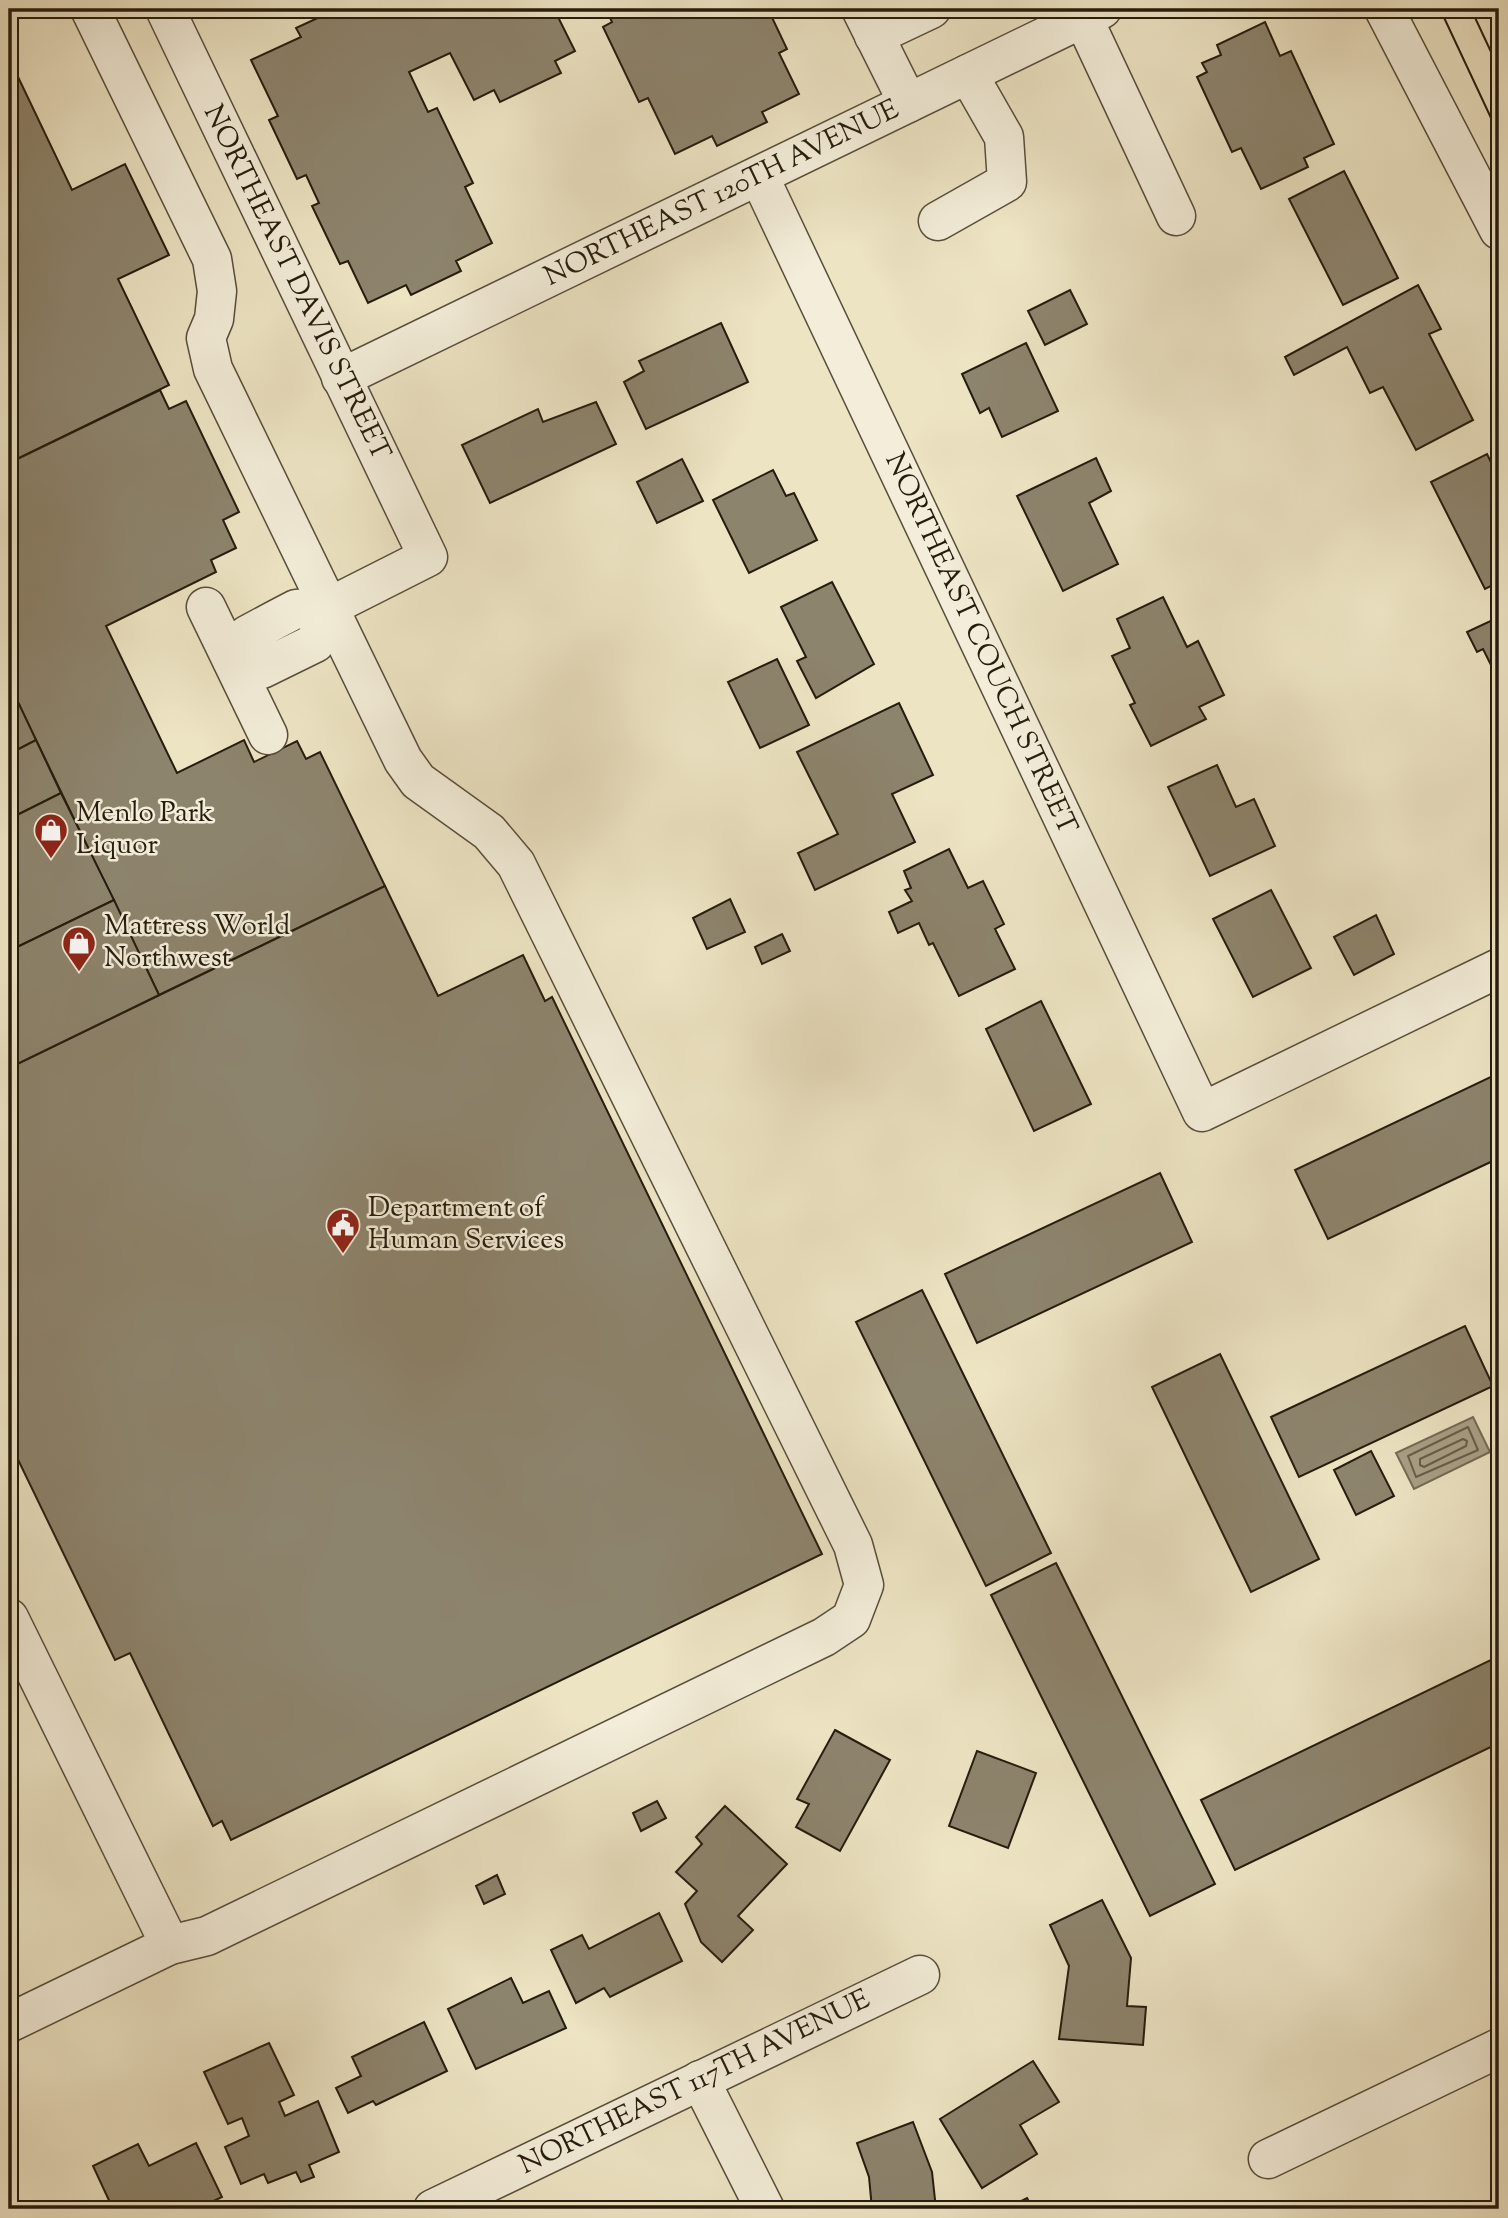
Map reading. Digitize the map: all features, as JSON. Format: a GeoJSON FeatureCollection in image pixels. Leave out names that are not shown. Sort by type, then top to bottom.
{"type":"FeatureCollection","features":[{"type":"Feature","properties":{"kind":"street"},"geometry":{"type":"LineString","coordinates":[[9,2023],[170,1945],[207,1936],[824,1637],[851,1619],[864,1585],[853,1545],[516,864],[489,832],[418,780],[329,607],[213,369],[206,338],[214,319],[217,291],[212,259],[90,9]]}},
{"type":"Feature","properties":{"kind":"street","name":"NORTHEAST DAVIS STREET"},"geometry":{"type":"LineString","coordinates":[[165,9],[428,557],[329,607]]}},
{"type":"Feature","properties":{"kind":"street"},"geometry":{"type":"LineString","coordinates":[[908,103],[868,22],[930,9]]}},
{"type":"Feature","properties":{"kind":"street"},"geometry":{"type":"LineString","coordinates":[[1384,9],[1499,230]]}},
{"type":"Feature","properties":{"kind":"street"},"geometry":{"type":"LineString","coordinates":[[1093,13],[1175,216]]}},
{"type":"Feature","properties":{"kind":"street","name":"NORTHEAST 120TH AVENUE"},"geometry":{"type":"LineString","coordinates":[[341,378],[1093,13]]}},
{"type":"Feature","properties":{"kind":"street"},"geometry":{"type":"LineString","coordinates":[[938,221],[1007,182],[1004,137],[968,74]]}},
{"type":"Feature","properties":{"kind":"street","name":"NORTHEAST COUCH STREET"},"geometry":{"type":"LineString","coordinates":[[759,176],[1202,1112],[1499,968]]}},
{"type":"Feature","properties":{"kind":"street"},"geometry":{"type":"LineString","coordinates":[[206,607],[268,735]]}},
{"type":"Feature","properties":{"kind":"street"},"geometry":{"type":"LineString","coordinates":[[232,660],[247,635],[296,609],[329,607]]}},
{"type":"Feature","properties":{"kind":"street"},"geometry":{"type":"LineString","coordinates":[[9,1618],[170,1945]]}},
{"type":"Feature","properties":{"kind":"street","name":"NORTHEAST 117TH AVENUE"},"geometry":{"type":"LineString","coordinates":[[433,2209],[920,1975]]}},
{"type":"Feature","properties":{"kind":"street"},"geometry":{"type":"LineString","coordinates":[[1268,2159],[1499,2048]]}},
{"type":"Feature","properties":{"kind":"street"},"geometry":{"type":"LineString","coordinates":[[700,2080],[765,2209]]}},
{"type":"Feature","properties":{"kind":"water"},"geometry":{"type":"Polygon","coordinates":[[[1473,1417],[1490,1452],[1414,1489],[1396,1453],[1473,1417]]]}},
{"type":"Feature","properties":{"kind":"building"},"geometry":{"type":"Polygon","coordinates":[[[337,9],[554,9],[575,51],[555,61],[561,73],[500,102],[494,90],[474,100],[450,53],[409,72],[428,112],[437,108],[473,183],[465,187],[492,243],[456,261],[461,271],[411,295],[406,285],[368,303],[348,261],[340,264],[312,206],[319,203],[306,175],[297,179],[269,120],[278,116],[251,60],[301,37],[296,28],[337,9]]]}},
{"type":"Feature","properties":{"kind":"building"},"geometry":{"type":"Polygon","coordinates":[[[606,9],[768,9],[787,49],[779,53],[799,94],[762,112],[767,122],[717,146],[712,136],[675,154],[648,98],[639,102],[603,27],[612,22],[606,9]]]}},
{"type":"Feature","properties":{"kind":"building"},"geometry":{"type":"Polygon","coordinates":[[[1265,22],[1280,56],[1291,51],[1334,144],[1304,158],[1308,167],[1261,189],[1241,148],[1232,152],[1197,77],[1207,72],[1202,63],[1221,55],[1217,45],[1265,22]]]}},
{"type":"Feature","properties":{"kind":"building"},"geometry":{"type":"Polygon","coordinates":[[[9,58],[72,190],[125,164],[169,255],[118,279],[169,385],[9,463],[9,58]]]}},
{"type":"Feature","properties":{"kind":"building"},"geometry":{"type":"Polygon","coordinates":[[[1344,171],[1398,278],[1343,305],[1289,199],[1344,171]]]}},
{"type":"Feature","properties":{"kind":"building"},"geometry":{"type":"Polygon","coordinates":[[[1418,285],[1441,329],[1429,334],[1473,420],[1416,450],[1383,387],[1370,393],[1347,347],[1294,375],[1285,357],[1418,285]]]}},
{"type":"Feature","properties":{"kind":"building"},"geometry":{"type":"Polygon","coordinates":[[[1070,290],[1087,324],[1045,345],[1028,311],[1070,290]]]}},
{"type":"Feature","properties":{"kind":"building"},"geometry":{"type":"Polygon","coordinates":[[[721,323],[748,382],[646,429],[624,382],[644,371],[639,361],[721,323]]]}},
{"type":"Feature","properties":{"kind":"building"},"geometry":{"type":"Polygon","coordinates":[[[1026,343],[1058,411],[1002,437],[989,408],[980,413],[962,374],[1026,343]]]}},
{"type":"Feature","properties":{"kind":"building"},"geometry":{"type":"Polygon","coordinates":[[[160,390],[169,409],[186,401],[239,512],[223,520],[236,548],[211,560],[216,572],[106,626],[177,773],[244,740],[254,762],[297,741],[306,759],[320,752],[385,886],[159,995],[9,684],[9,463],[160,390]]]}},
{"type":"Feature","properties":{"kind":"building"},"geometry":{"type":"Polygon","coordinates":[[[596,402],[616,444],[490,503],[462,445],[538,409],[543,422],[596,402]]]}},
{"type":"Feature","properties":{"kind":"building"},"geometry":{"type":"Polygon","coordinates":[[[1487,454],[1499,479],[1499,582],[1485,589],[1431,482],[1487,454]]]}},
{"type":"Feature","properties":{"kind":"building"},"geometry":{"type":"Polygon","coordinates":[[[1096,458],[1111,491],[1089,503],[1118,564],[1063,591],[1017,496],[1096,458]]]}},
{"type":"Feature","properties":{"kind":"building"},"geometry":{"type":"Polygon","coordinates":[[[682,459],[703,501],[657,523],[637,482],[682,459]]]}},
{"type":"Feature","properties":{"kind":"building"},"geometry":{"type":"Polygon","coordinates":[[[773,470],[786,496],[794,493],[817,540],[749,573],[713,500],[773,470]]]}},
{"type":"Feature","properties":{"kind":"building"},"geometry":{"type":"Polygon","coordinates":[[[832,582],[874,664],[816,698],[797,661],[806,657],[781,607],[832,582]]]}},
{"type":"Feature","properties":{"kind":"building"},"geometry":{"type":"Polygon","coordinates":[[[1163,597],[1187,647],[1198,641],[1224,695],[1199,707],[1206,719],[1151,746],[1130,705],[1135,703],[1112,656],[1130,648],[1117,619],[1163,597]]]}},
{"type":"Feature","properties":{"kind":"building"},"geometry":{"type":"Polygon","coordinates":[[[1499,617],[1499,681],[1483,649],[1477,652],[1467,632],[1499,617]]]}},
{"type":"Feature","properties":{"kind":"building"},"geometry":{"type":"Polygon","coordinates":[[[777,659],[809,725],[760,748],[728,682],[777,659]]]}},
{"type":"Feature","properties":{"kind":"building"},"geometry":{"type":"Polygon","coordinates":[[[9,684],[19,704],[9,709],[9,684]]]}},
{"type":"Feature","properties":{"kind":"building"},"geometry":{"type":"Polygon","coordinates":[[[899,703],[933,775],[892,794],[915,842],[815,890],[798,853],[838,834],[797,752],[899,703]]]}},
{"type":"Feature","properties":{"kind":"building"},"geometry":{"type":"Polygon","coordinates":[[[19,704],[36,740],[9,754],[9,709],[19,704]]]}},
{"type":"Feature","properties":{"kind":"building"},"geometry":{"type":"Polygon","coordinates":[[[36,740],[61,793],[9,819],[9,754],[36,740]]]}},
{"type":"Feature","properties":{"kind":"building"},"geometry":{"type":"Polygon","coordinates":[[[1217,765],[1236,807],[1254,799],[1275,846],[1210,876],[1168,787],[1217,765]]]}},
{"type":"Feature","properties":{"kind":"building","name":"Menlo Park Liquor"},"geometry":{"type":"Polygon","coordinates":[[[61,793],[114,900],[9,951],[9,819],[61,793]]]}},
{"type":"Feature","properties":{"kind":"building"},"geometry":{"type":"Polygon","coordinates":[[[949,849],[968,888],[983,881],[1004,924],[995,929],[1015,969],[959,996],[933,943],[929,945],[919,923],[898,933],[889,912],[912,901],[905,890],[911,888],[904,871],[949,849]]]}},
{"type":"Feature","properties":{"kind":"building","name":"Department of Human Services"},"geometry":{"type":"Polygon","coordinates":[[[385,886],[438,996],[523,955],[545,1001],[552,997],[822,1554],[231,1840],[222,1821],[213,1826],[130,1653],[115,1660],[9,1441],[9,1068],[385,886]]]}},
{"type":"Feature","properties":{"kind":"building"},"geometry":{"type":"Polygon","coordinates":[[[1271,890],[1311,968],[1253,997],[1213,919],[1271,890]]]}},
{"type":"Feature","properties":{"kind":"building"},"geometry":{"type":"Polygon","coordinates":[[[730,899],[745,932],[707,949],[693,918],[730,899]]]}},
{"type":"Feature","properties":{"kind":"building","name":"Mattress World Northwest"},"geometry":{"type":"Polygon","coordinates":[[[114,900],[159,995],[9,1068],[9,951],[114,900]]]}},
{"type":"Feature","properties":{"kind":"building"},"geometry":{"type":"Polygon","coordinates":[[[1376,915],[1394,954],[1354,975],[1334,937],[1376,915]]]}},
{"type":"Feature","properties":{"kind":"building"},"geometry":{"type":"Polygon","coordinates":[[[782,934],[790,951],[762,964],[755,947],[782,934]]]}},
{"type":"Feature","properties":{"kind":"building"},"geometry":{"type":"Polygon","coordinates":[[[1041,1001],[1091,1104],[1034,1131],[986,1029],[1041,1001]]]}},
{"type":"Feature","properties":{"kind":"building"},"geometry":{"type":"Polygon","coordinates":[[[1499,1073],[1499,1158],[1328,1239],[1295,1170],[1499,1073]]]}},
{"type":"Feature","properties":{"kind":"building"},"geometry":{"type":"Polygon","coordinates":[[[1160,1173],[1192,1242],[977,1343],[945,1274],[1160,1173]]]}},
{"type":"Feature","properties":{"kind":"building"},"geometry":{"type":"Polygon","coordinates":[[[922,1290],[1051,1553],[986,1586],[856,1322],[922,1290]]]}},
{"type":"Feature","properties":{"kind":"building"},"geometry":{"type":"Polygon","coordinates":[[[1465,1326],[1493,1386],[1299,1477],[1271,1417],[1465,1326]]]}},
{"type":"Feature","properties":{"kind":"building"},"geometry":{"type":"Polygon","coordinates":[[[1220,1354],[1319,1559],[1251,1592],[1152,1387],[1220,1354]]]}},
{"type":"Feature","properties":{"kind":"building"},"geometry":{"type":"Polygon","coordinates":[[[1371,1451],[1394,1496],[1356,1515],[1334,1470],[1371,1451]]]}},
{"type":"Feature","properties":{"kind":"building"},"geometry":{"type":"Polygon","coordinates":[[[1056,1563],[1215,1884],[1150,1916],[991,1595],[1056,1563]]]}},
{"type":"Feature","properties":{"kind":"building"},"geometry":{"type":"Polygon","coordinates":[[[1499,1656],[1499,1743],[1235,1870],[1201,1800],[1499,1656]]]}},
{"type":"Feature","properties":{"kind":"building"},"geometry":{"type":"Polygon","coordinates":[[[835,1730],[890,1760],[840,1851],[796,1827],[809,1804],[797,1799],[835,1730]]]}},
{"type":"Feature","properties":{"kind":"building"},"geometry":{"type":"Polygon","coordinates":[[[977,1751],[1036,1773],[1008,1848],[949,1826],[977,1751]]]}},
{"type":"Feature","properties":{"kind":"building"},"geometry":{"type":"Polygon","coordinates":[[[657,1801],[666,1818],[641,1831],[633,1813],[657,1801]]]}},
{"type":"Feature","properties":{"kind":"building"},"geometry":{"type":"Polygon","coordinates":[[[725,1806],[787,1864],[738,1916],[753,1930],[722,1962],[701,1942],[685,1904],[697,1891],[676,1872],[702,1844],[696,1837],[725,1806]]]}},
{"type":"Feature","properties":{"kind":"building"},"geometry":{"type":"Polygon","coordinates":[[[497,1875],[505,1894],[484,1904],[476,1886],[497,1875]]]}},
{"type":"Feature","properties":{"kind":"building"},"geometry":{"type":"Polygon","coordinates":[[[1102,1900],[1131,1958],[1127,2006],[1146,2007],[1143,2045],[1059,2039],[1069,1966],[1050,1925],[1102,1900]]]}},
{"type":"Feature","properties":{"kind":"building"},"geometry":{"type":"Polygon","coordinates":[[[659,1913],[682,1961],[610,1997],[604,1988],[576,2003],[551,1950],[582,1935],[589,1949],[659,1913]]]}},
{"type":"Feature","properties":{"kind":"building"},"geometry":{"type":"Polygon","coordinates":[[[511,1978],[523,2003],[549,1991],[566,2028],[476,2069],[448,2009],[511,1978]]]}},
{"type":"Feature","properties":{"kind":"building"},"geometry":{"type":"Polygon","coordinates":[[[424,2022],[447,2071],[376,2105],[373,2101],[348,2113],[336,2088],[361,2076],[352,2057],[424,2022]]]}},
{"type":"Feature","properties":{"kind":"building"},"geometry":{"type":"Polygon","coordinates":[[[269,2043],[294,2095],[279,2102],[285,2116],[318,2101],[339,2152],[309,2165],[314,2177],[301,2182],[296,2172],[268,2183],[264,2174],[241,2184],[225,2147],[249,2136],[242,2118],[228,2124],[204,2072],[269,2043]]]}},
{"type":"Feature","properties":{"kind":"building"},"geometry":{"type":"Polygon","coordinates":[[[1033,2061],[1059,2102],[1020,2125],[1037,2154],[982,2188],[940,2119],[1033,2061]]]}},
{"type":"Feature","properties":{"kind":"building"},"geometry":{"type":"Polygon","coordinates":[[[913,2122],[932,2172],[936,2209],[872,2209],[869,2177],[857,2143],[913,2122]]]}},
{"type":"Feature","properties":{"kind":"building"},"geometry":{"type":"Polygon","coordinates":[[[196,2143],[222,2197],[197,2209],[113,2209],[93,2166],[138,2144],[149,2166],[196,2143]]]}},
{"type":"Feature","properties":{"kind":"building"},"geometry":{"type":"Polygon","coordinates":[[[1027,2198],[1033,2209],[1005,2209],[1027,2198]]]}},
{"type":"Feature","properties":{"kind":"tram line"},"geometry":{"type":"LineString","coordinates":[[1440,9],[1499,135]]}},
{"type":"Feature","properties":{"kind":"tram line"},"geometry":{"type":"LineString","coordinates":[[1471,9],[1499,69]]}},
{"type":"Feature","properties":{"kind":"place","name":"Menlo Park Liquor"},"geometry":{"type":"Point","coordinates":[51,860]}},
{"type":"Feature","properties":{"kind":"place","name":"Mattress World Northwest"},"geometry":{"type":"Point","coordinates":[79,973]}},
{"type":"Feature","properties":{"kind":"place","name":"Department of Human Services"},"geometry":{"type":"Point","coordinates":[343,1255]}}]}
